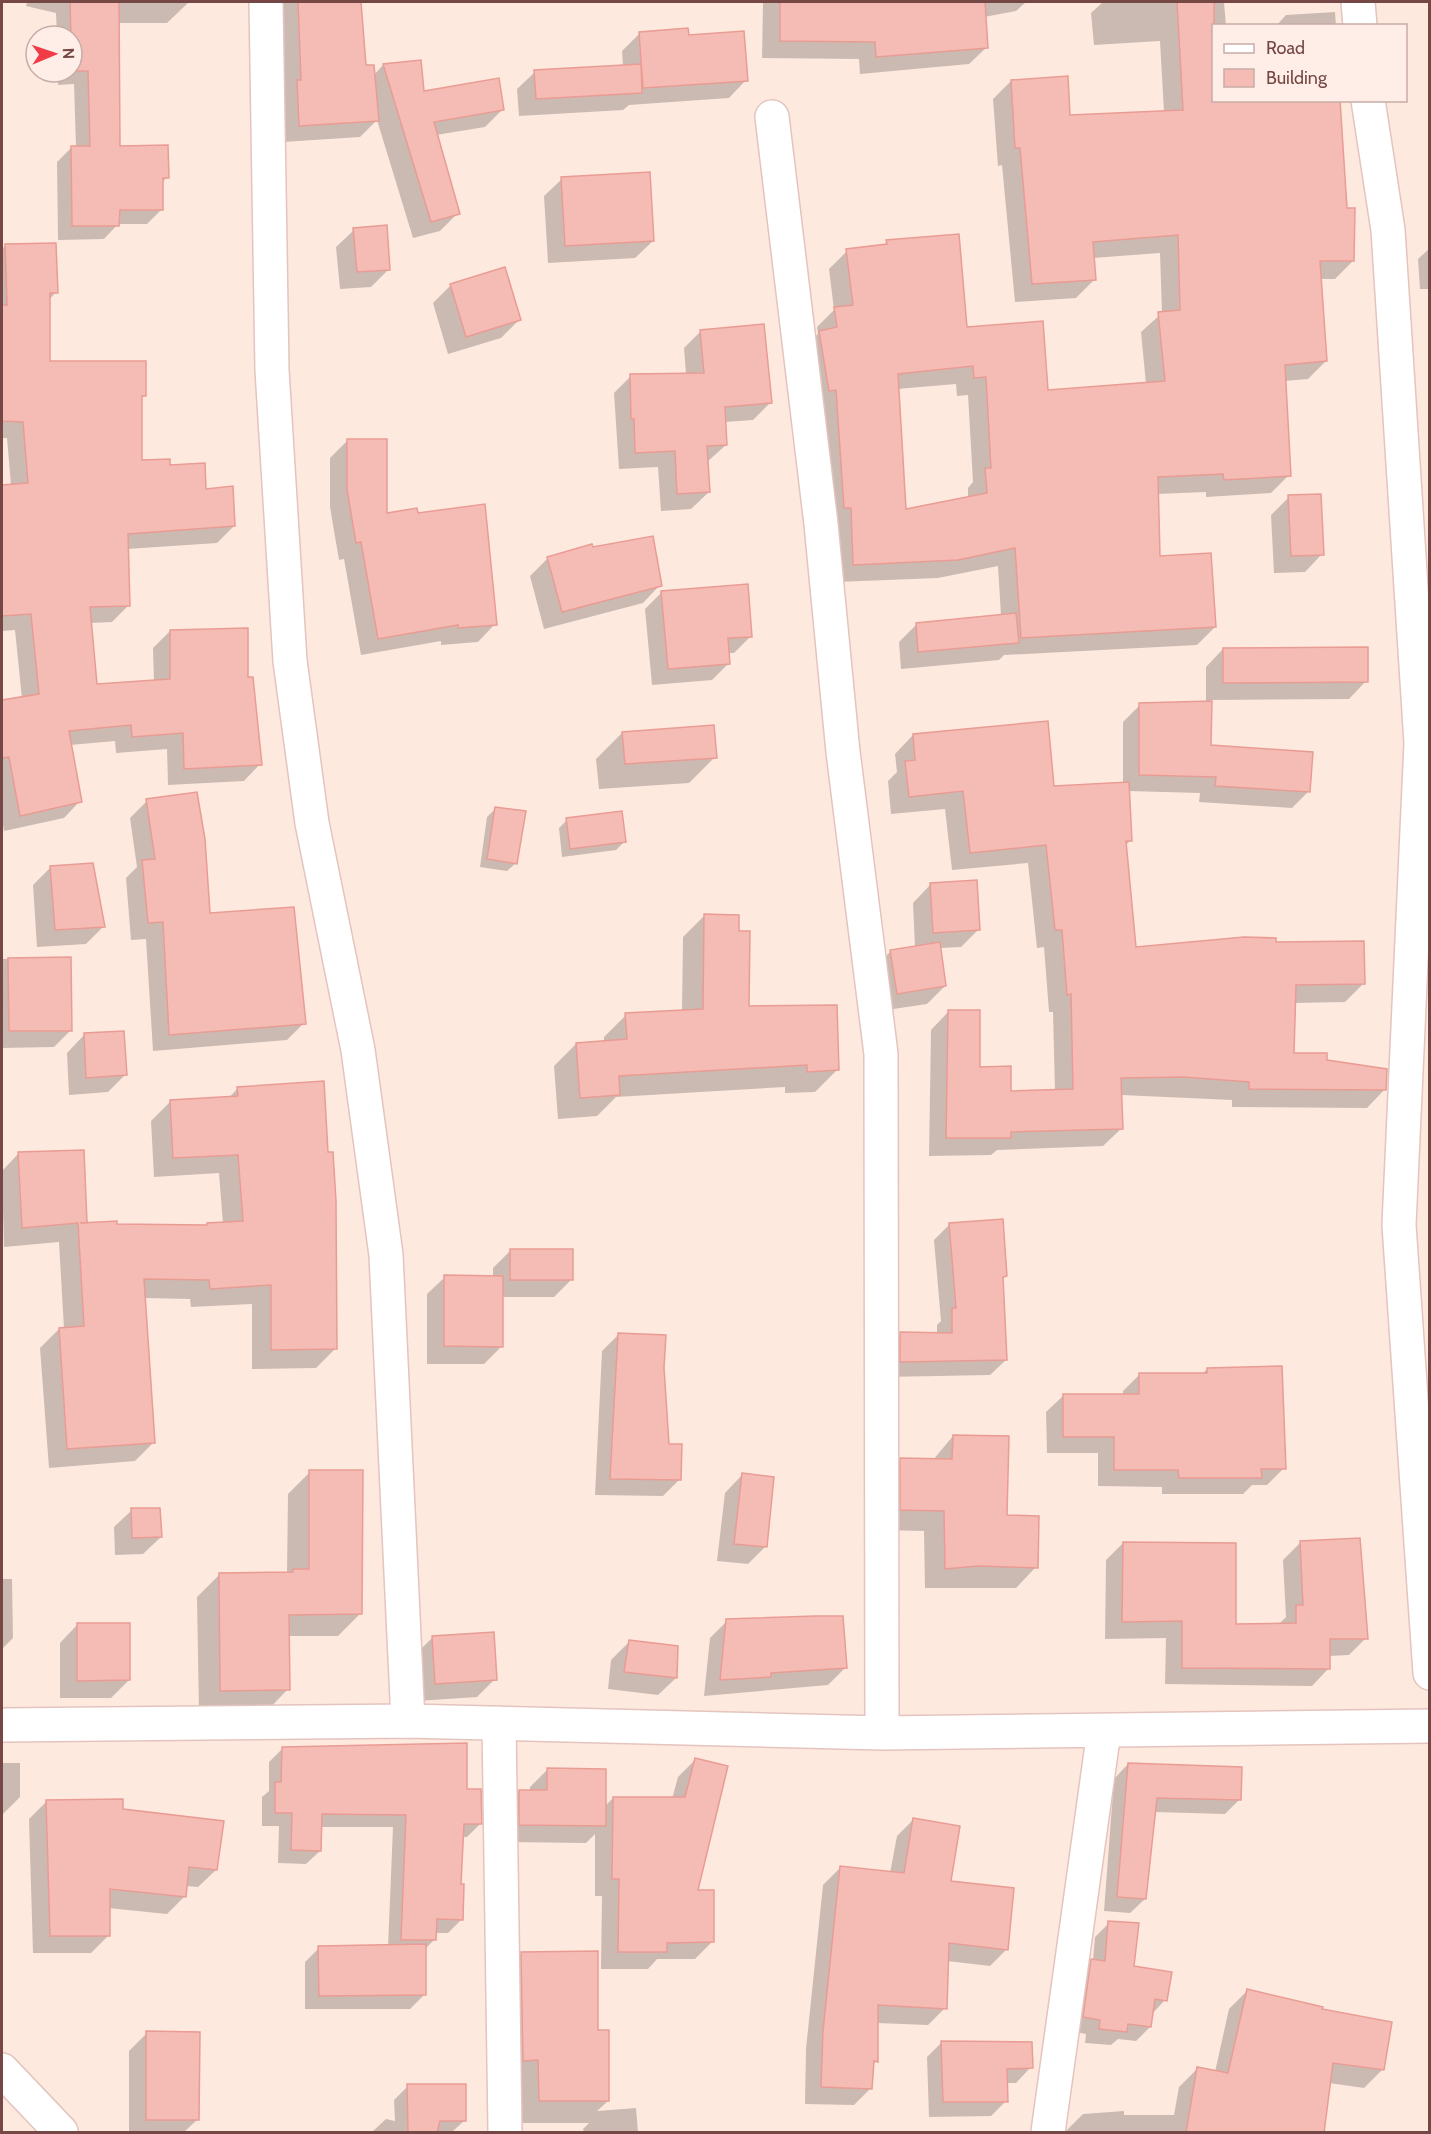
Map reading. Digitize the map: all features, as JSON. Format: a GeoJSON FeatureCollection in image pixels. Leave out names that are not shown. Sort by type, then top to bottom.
{"type":"FeatureCollection","features":[{"type":"Feature","properties":{"kind":"street"},"geometry":{"type":"LineString","coordinates":[[266,2],[272,370],[290,661],[312,823],[357,1050],[386,1255],[408,1721]]}},
{"type":"Feature","properties":{"kind":"street"},"geometry":{"type":"LineString","coordinates":[[1358,2],[1360,24]]}},
{"type":"Feature","properties":{"kind":"street"},"geometry":{"type":"LineString","coordinates":[[1368,102],[1388,230],[1421,743],[1399,1225],[1430,1673]]}},
{"type":"Feature","properties":{"kind":"street"},"geometry":{"type":"LineString","coordinates":[[772,117],[821,524],[843,752],[881,1054],[882,1732]]}},
{"type":"Feature","properties":{"kind":"street"},"geometry":{"type":"LineString","coordinates":[[2,1725],[408,1721],[882,1732],[1430,1726]]}},
{"type":"Feature","properties":{"kind":"street"},"geometry":{"type":"LineString","coordinates":[[499,1723],[505,2133]]}},
{"type":"Feature","properties":{"kind":"street"},"geometry":{"type":"LineString","coordinates":[[1048,2133],[1104,1731]]}},
{"type":"Feature","properties":{"kind":"street"},"geometry":{"type":"LineString","coordinates":[[2,2070],[61,2133]]}},
{"type":"Feature","properties":{"kind":"building"},"geometry":{"type":"Polygon","coordinates":[[[70,2],[119,2],[120,146],[168,145],[169,178],[163,178],[163,210],[120,210],[119,226],[72,226],[71,146],[90,146],[88,71],[84,71],[84,24],[71,24],[70,2]]]}},
{"type":"Feature","properties":{"kind":"building"},"geometry":{"type":"Polygon","coordinates":[[[298,2],[361,2],[366,65],[374,65],[379,121],[299,126],[297,80],[301,80],[298,2]]]}},
{"type":"Feature","properties":{"kind":"building"},"geometry":{"type":"Polygon","coordinates":[[[780,2],[985,2],[988,48],[876,57],[875,42],[780,41],[780,2]]]}},
{"type":"Feature","properties":{"kind":"building"},"geometry":{"type":"Polygon","coordinates":[[[1177,2],[1214,2],[1212,102],[1340,102],[1347,208],[1355,208],[1354,261],[1320,261],[1327,361],[1285,365],[1291,476],[1224,480],[1223,474],[1158,477],[1160,556],[1211,553],[1216,627],[1021,638],[1015,548],[958,560],[853,565],[851,508],[844,508],[836,390],[829,391],[819,331],[837,327],[834,307],[853,305],[846,249],[887,244],[886,240],[959,234],[967,327],[1043,321],[1048,390],[1165,381],[1158,312],[1180,310],[1178,235],[1093,242],[1096,280],[1032,284],[1020,148],[1015,148],[1011,80],[1068,76],[1070,115],[1183,110],[1177,2]],[[973,366],[898,374],[906,509],[987,493],[985,468],[991,468],[986,377],[974,378],[973,366]]]}},
{"type":"Feature","properties":{"kind":"building"},"geometry":{"type":"Polygon","coordinates":[[[688,28],[689,35],[744,31],[748,81],[643,88],[639,32],[688,28]]]}},
{"type":"Feature","properties":{"kind":"building"},"geometry":{"type":"Polygon","coordinates":[[[421,60],[424,91],[499,78],[504,110],[434,122],[460,214],[431,222],[383,64],[421,60]]]}},
{"type":"Feature","properties":{"kind":"building"},"geometry":{"type":"Polygon","coordinates":[[[641,64],[642,93],[536,99],[534,70],[641,64]]]}},
{"type":"Feature","properties":{"kind":"building"},"geometry":{"type":"Polygon","coordinates":[[[650,172],[654,241],[565,246],[561,177],[650,172]]]}},
{"type":"Feature","properties":{"kind":"building"},"geometry":{"type":"Polygon","coordinates":[[[387,225],[390,270],[357,272],[353,228],[387,225]]]}},
{"type":"Feature","properties":{"kind":"building"},"geometry":{"type":"Polygon","coordinates":[[[56,243],[58,293],[50,293],[50,361],[146,361],[146,396],[142,396],[142,460],[170,459],[170,465],[205,463],[206,489],[233,486],[235,526],[128,534],[130,606],[90,607],[97,684],[170,679],[170,630],[248,628],[248,677],[253,677],[262,765],[184,769],[183,733],[132,737],[131,725],[69,731],[82,802],[20,816],[9,757],[2,758],[2,700],[39,694],[31,614],[2,616],[2,485],[28,483],[23,422],[2,421],[2,305],[7,305],[5,244],[56,243]]]}},
{"type":"Feature","properties":{"kind":"building"},"geometry":{"type":"Polygon","coordinates":[[[505,267],[521,320],[466,337],[450,284],[505,267]]]}},
{"type":"Feature","properties":{"kind":"building"},"geometry":{"type":"Polygon","coordinates":[[[764,324],[772,403],[725,407],[727,445],[707,446],[710,492],[677,494],[675,451],[635,453],[634,419],[631,419],[630,374],[704,373],[700,330],[764,324]]]}},
{"type":"Feature","properties":{"kind":"building"},"geometry":{"type":"Polygon","coordinates":[[[347,439],[387,439],[387,513],[417,508],[418,513],[485,504],[497,625],[458,628],[458,625],[378,639],[361,542],[356,543],[347,489],[347,439]]]}},
{"type":"Feature","properties":{"kind":"building"},"geometry":{"type":"Polygon","coordinates":[[[1321,494],[1324,555],[1291,556],[1288,495],[1321,494]]]}},
{"type":"Feature","properties":{"kind":"building"},"geometry":{"type":"Polygon","coordinates":[[[653,536],[662,586],[562,612],[547,557],[592,544],[593,547],[653,536]]]}},
{"type":"Feature","properties":{"kind":"building"},"geometry":{"type":"Polygon","coordinates":[[[748,584],[752,637],[728,638],[730,664],[668,669],[661,591],[748,584]]]}},
{"type":"Feature","properties":{"kind":"building"},"geometry":{"type":"Polygon","coordinates":[[[1016,613],[1019,643],[918,652],[916,623],[1016,613]]]}},
{"type":"Feature","properties":{"kind":"building"},"geometry":{"type":"Polygon","coordinates":[[[1368,647],[1368,682],[1223,683],[1223,648],[1368,647]]]}},
{"type":"Feature","properties":{"kind":"building"},"geometry":{"type":"Polygon","coordinates":[[[1212,701],[1211,745],[1313,752],[1310,792],[1215,786],[1216,777],[1139,775],[1139,703],[1212,701]]]}},
{"type":"Feature","properties":{"kind":"building"},"geometry":{"type":"Polygon","coordinates":[[[1048,721],[1054,786],[1129,782],[1132,841],[1126,841],[1136,947],[1244,937],[1276,938],[1276,942],[1364,941],[1365,984],[1296,985],[1294,1053],[1327,1053],[1327,1060],[1387,1069],[1386,1090],[1249,1089],[1249,1082],[1184,1077],[1121,1078],[1123,1129],[1011,1132],[1011,1138],[946,1138],[948,1010],[980,1010],[980,1067],[1011,1066],[1011,1091],[1073,1089],[1071,994],[1067,995],[1062,930],[1055,930],[1046,845],[970,853],[963,791],[909,797],[905,761],[915,760],[913,734],[1048,721]]]}},
{"type":"Feature","properties":{"kind":"building"},"geometry":{"type":"Polygon","coordinates":[[[714,725],[717,758],[625,764],[622,732],[714,725]]]}},
{"type":"Feature","properties":{"kind":"building"},"geometry":{"type":"Polygon","coordinates":[[[197,792],[205,839],[210,913],[294,907],[306,1024],[169,1035],[163,922],[148,923],[142,860],[155,859],[146,799],[197,792]]]}},
{"type":"Feature","properties":{"kind":"building"},"geometry":{"type":"Polygon","coordinates":[[[495,807],[526,811],[517,864],[487,859],[495,807]]]}},
{"type":"Feature","properties":{"kind":"building"},"geometry":{"type":"Polygon","coordinates":[[[622,811],[626,842],[570,849],[566,818],[622,811]]]}},
{"type":"Feature","properties":{"kind":"building"},"geometry":{"type":"Polygon","coordinates":[[[93,863],[105,927],[55,930],[50,866],[93,863]]]}},
{"type":"Feature","properties":{"kind":"building"},"geometry":{"type":"Polygon","coordinates":[[[977,880],[980,930],[933,933],[930,883],[977,880]]]}},
{"type":"Feature","properties":{"kind":"building"},"geometry":{"type":"Polygon","coordinates":[[[704,914],[739,915],[739,931],[750,931],[749,1006],[837,1005],[839,1070],[807,1072],[807,1065],[619,1076],[620,1095],[580,1098],[576,1043],[627,1039],[625,1013],[703,1009],[704,914]]]}},
{"type":"Feature","properties":{"kind":"building"},"geometry":{"type":"Polygon","coordinates":[[[940,942],[946,986],[897,994],[890,950],[940,942]]]}},
{"type":"Feature","properties":{"kind":"building"},"geometry":{"type":"Polygon","coordinates":[[[71,957],[72,1031],[9,1031],[8,958],[71,957]]]}},
{"type":"Feature","properties":{"kind":"building"},"geometry":{"type":"Polygon","coordinates":[[[124,1031],[127,1075],[86,1078],[84,1033],[124,1031]]]}},
{"type":"Feature","properties":{"kind":"building"},"geometry":{"type":"Polygon","coordinates":[[[324,1081],[328,1152],[333,1152],[336,1201],[337,1349],[271,1350],[271,1285],[210,1289],[209,1280],[144,1279],[155,1443],[67,1449],[59,1328],[84,1326],[78,1223],[22,1228],[18,1152],[84,1150],[87,1223],[117,1221],[117,1224],[207,1225],[207,1223],[243,1221],[238,1155],[173,1158],[170,1100],[238,1096],[237,1087],[324,1081]]]}},
{"type":"Feature","properties":{"kind":"building"},"geometry":{"type":"Polygon","coordinates":[[[1003,1219],[1007,1276],[1003,1277],[1007,1360],[900,1362],[900,1332],[952,1333],[952,1308],[956,1308],[949,1223],[1003,1219]]]}},
{"type":"Feature","properties":{"kind":"building"},"geometry":{"type":"Polygon","coordinates":[[[510,1249],[573,1249],[573,1280],[510,1280],[510,1249]]]}},
{"type":"Feature","properties":{"kind":"building"},"geometry":{"type":"Polygon","coordinates":[[[444,1275],[503,1276],[503,1347],[444,1346],[444,1275]]]}},
{"type":"Feature","properties":{"kind":"building"},"geometry":{"type":"Polygon","coordinates":[[[618,1333],[666,1335],[664,1368],[669,1444],[682,1444],[681,1480],[610,1479],[618,1333]]]}},
{"type":"Feature","properties":{"kind":"building"},"geometry":{"type":"Polygon","coordinates":[[[1282,1366],[1286,1469],[1261,1469],[1262,1478],[1179,1478],[1178,1470],[1114,1470],[1114,1437],[1063,1437],[1063,1394],[1139,1394],[1139,1373],[1207,1373],[1207,1368],[1282,1366]]]}},
{"type":"Feature","properties":{"kind":"building"},"geometry":{"type":"Polygon","coordinates":[[[953,1435],[1009,1436],[1007,1515],[1039,1516],[1038,1568],[978,1566],[945,1569],[944,1511],[900,1510],[900,1458],[952,1459],[953,1435]]]}},
{"type":"Feature","properties":{"kind":"building"},"geometry":{"type":"Polygon","coordinates":[[[309,1470],[363,1470],[362,1614],[289,1615],[290,1690],[220,1691],[219,1573],[293,1572],[293,1569],[309,1569],[309,1470]]]}},
{"type":"Feature","properties":{"kind":"building"},"geometry":{"type":"Polygon","coordinates":[[[742,1473],[774,1477],[767,1547],[734,1544],[742,1473]]]}},
{"type":"Feature","properties":{"kind":"building"},"geometry":{"type":"Polygon","coordinates":[[[131,1508],[160,1508],[162,1537],[132,1538],[131,1508]]]}},
{"type":"Feature","properties":{"kind":"building"},"geometry":{"type":"Polygon","coordinates":[[[1360,1538],[1368,1639],[1330,1639],[1330,1669],[1182,1668],[1182,1621],[1122,1622],[1123,1542],[1236,1543],[1236,1624],[1296,1623],[1296,1605],[1303,1605],[1300,1541],[1360,1538]]]}},
{"type":"Feature","properties":{"kind":"building"},"geometry":{"type":"Polygon","coordinates":[[[843,1616],[847,1668],[771,1673],[771,1677],[720,1680],[726,1619],[843,1616]]]}},
{"type":"Feature","properties":{"kind":"building"},"geometry":{"type":"Polygon","coordinates":[[[77,1623],[130,1623],[130,1680],[77,1681],[77,1623]]]}},
{"type":"Feature","properties":{"kind":"building"},"geometry":{"type":"Polygon","coordinates":[[[494,1632],[497,1680],[435,1684],[432,1636],[494,1632]]]}},
{"type":"Feature","properties":{"kind":"building"},"geometry":{"type":"Polygon","coordinates":[[[629,1640],[678,1646],[677,1678],[624,1672],[629,1640]]]}},
{"type":"Feature","properties":{"kind":"building"},"geometry":{"type":"Polygon","coordinates":[[[467,1743],[467,1789],[481,1789],[482,1824],[464,1824],[461,1884],[464,1884],[463,1920],[437,1919],[436,1940],[401,1940],[406,1815],[322,1814],[321,1851],[291,1850],[292,1813],[275,1813],[275,1782],[281,1782],[282,1747],[467,1743]]]}},
{"type":"Feature","properties":{"kind":"building"},"geometry":{"type":"Polygon","coordinates":[[[695,1758],[728,1766],[698,1890],[714,1890],[714,1942],[667,1943],[667,1952],[618,1952],[619,1879],[612,1879],[613,1797],[685,1797],[695,1758]]]}},
{"type":"Feature","properties":{"kind":"building"},"geometry":{"type":"Polygon","coordinates":[[[1128,1763],[1242,1767],[1241,1800],[1157,1798],[1146,1899],[1117,1897],[1128,1763]]]}},
{"type":"Feature","properties":{"kind":"building"},"geometry":{"type":"Polygon","coordinates":[[[547,1768],[606,1769],[606,1826],[519,1825],[519,1790],[547,1790],[547,1768]]]}},
{"type":"Feature","properties":{"kind":"building"},"geometry":{"type":"Polygon","coordinates":[[[123,1799],[123,1809],[224,1821],[217,1870],[189,1867],[186,1897],[110,1889],[110,1936],[50,1936],[46,1800],[123,1799]]]}},
{"type":"Feature","properties":{"kind":"building"},"geometry":{"type":"Polygon","coordinates":[[[913,1818],[960,1826],[951,1881],[1014,1888],[1008,1950],[949,1943],[947,2009],[878,2005],[878,2062],[874,2061],[872,2089],[821,2087],[823,2031],[840,1866],[904,1873],[913,1818]]]}},
{"type":"Feature","properties":{"kind":"building"},"geometry":{"type":"Polygon","coordinates":[[[1108,1921],[1139,1923],[1134,1966],[1172,1972],[1167,2001],[1155,1999],[1151,2027],[1128,2024],[1127,2032],[1099,2029],[1100,2020],[1083,2017],[1091,1959],[1105,1961],[1108,1921]]]}},
{"type":"Feature","properties":{"kind":"building"},"geometry":{"type":"Polygon","coordinates":[[[426,1944],[426,1995],[319,1996],[318,1946],[426,1944]]]}},
{"type":"Feature","properties":{"kind":"building"},"geometry":{"type":"Polygon","coordinates":[[[598,1951],[598,2030],[609,2030],[609,2101],[539,2101],[538,2060],[523,2061],[521,1952],[598,1951]]]}},
{"type":"Feature","properties":{"kind":"building"},"geometry":{"type":"Polygon","coordinates":[[[1247,1989],[1323,2007],[1322,2009],[1392,2022],[1384,2070],[1333,2063],[1324,2133],[1186,2133],[1197,2067],[1228,2073],[1247,1989]]]}},
{"type":"Feature","properties":{"kind":"building"},"geometry":{"type":"Polygon","coordinates":[[[146,2031],[200,2032],[199,2120],[146,2120],[146,2031]]]}},
{"type":"Feature","properties":{"kind":"building"},"geometry":{"type":"Polygon","coordinates":[[[941,2041],[1032,2042],[1033,2068],[1007,2069],[1008,2102],[943,2102],[941,2041]]]}},
{"type":"Feature","properties":{"kind":"building"},"geometry":{"type":"Polygon","coordinates":[[[407,2084],[466,2084],[466,2121],[440,2121],[437,2133],[408,2133],[407,2084]]]}}]}
